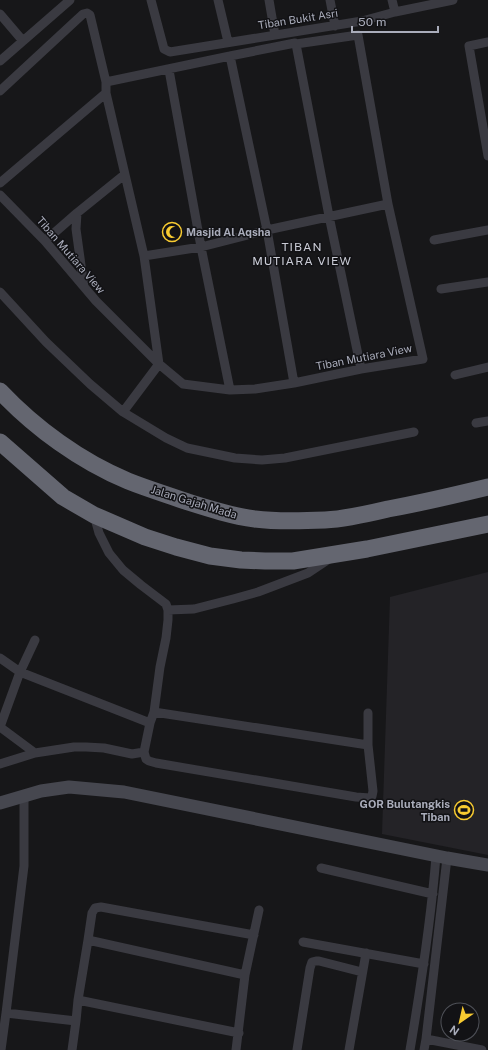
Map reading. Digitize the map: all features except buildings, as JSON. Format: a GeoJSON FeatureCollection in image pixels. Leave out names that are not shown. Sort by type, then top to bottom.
{"type":"FeatureCollection","features":[{"type":"Feature","properties":{"kind":"highway","name":"Jalan Gajah Mada"},"geometry":{"type":"LineString","coordinates":[[0,391],[15,407],[57,441],[111,473],[162,494],[229,515],[272,520],[326,520],[381,511],[488,487]]}},
{"type":"Feature","properties":{"kind":"highway"},"geometry":{"type":"LineString","coordinates":[[0,442],[63,497],[94,515],[145,537],[210,556],[241,560],[293,561],[367,549],[488,524]]}},
{"type":"Feature","properties":{"kind":"street","name":"Tiban Bukit Asri"},"geometry":{"type":"LineString","coordinates":[[151,0],[164,49],[170,52],[362,21],[450,0]]}},
{"type":"Feature","properties":{"kind":"street"},"geometry":{"type":"LineString","coordinates":[[218,0],[228,42]]}},
{"type":"Feature","properties":{"kind":"street"},"geometry":{"type":"LineString","coordinates":[[269,0],[275,35]]}},
{"type":"Feature","properties":{"kind":"street"},"geometry":{"type":"LineString","coordinates":[[330,0],[335,26]]}},
{"type":"Feature","properties":{"kind":"street"},"geometry":{"type":"LineString","coordinates":[[392,0],[395,12]]}},
{"type":"Feature","properties":{"kind":"street"},"geometry":{"type":"LineString","coordinates":[[0,62],[64,2]]}},
{"type":"Feature","properties":{"kind":"street"},"geometry":{"type":"LineString","coordinates":[[0,91],[83,14],[87,13],[90,15],[106,82],[106,93],[124,175],[144,256],[159,364],[123,412]]}},
{"type":"Feature","properties":{"kind":"street"},"geometry":{"type":"LineString","coordinates":[[0,14],[23,40]]}},
{"type":"Feature","properties":{"kind":"street","name":"Tiban Mutiara View"},"geometry":{"type":"LineString","coordinates":[[0,195],[44,241],[96,301],[159,364],[183,384],[230,390],[255,389],[294,384],[361,369],[423,359],[388,204],[358,35],[295,43],[106,82]]}},
{"type":"Feature","properties":{"kind":"street"},"geometry":{"type":"LineString","coordinates":[[488,42],[469,46],[488,156]]}},
{"type":"Feature","properties":{"kind":"street"},"geometry":{"type":"LineString","coordinates":[[296,44],[329,216],[361,369]]}},
{"type":"Feature","properties":{"kind":"street"},"geometry":{"type":"LineString","coordinates":[[230,56],[267,230],[294,384]]}},
{"type":"Feature","properties":{"kind":"street"},"geometry":{"type":"LineString","coordinates":[[168,70],[201,247],[230,390]]}},
{"type":"Feature","properties":{"kind":"street"},"geometry":{"type":"LineString","coordinates":[[0,183],[106,93]]}},
{"type":"Feature","properties":{"kind":"street"},"geometry":{"type":"LineString","coordinates":[[44,241],[124,175]]}},
{"type":"Feature","properties":{"kind":"street"},"geometry":{"type":"LineString","coordinates":[[144,256],[201,247],[267,230],[388,204]]}},
{"type":"Feature","properties":{"kind":"street"},"geometry":{"type":"LineString","coordinates":[[77,213],[76,229],[84,288]]}},
{"type":"Feature","properties":{"kind":"street"},"geometry":{"type":"LineString","coordinates":[[434,240],[488,230]]}},
{"type":"Feature","properties":{"kind":"street"},"geometry":{"type":"LineString","coordinates":[[441,289],[488,282]]}},
{"type":"Feature","properties":{"kind":"street"},"geometry":{"type":"LineString","coordinates":[[0,292],[46,342],[90,384],[123,412],[166,438],[187,448],[235,458],[255,460],[285,458],[414,432]]}},
{"type":"Feature","properties":{"kind":"street"},"geometry":{"type":"LineString","coordinates":[[455,375],[488,367]]}},
{"type":"Feature","properties":{"kind":"street"},"geometry":{"type":"LineString","coordinates":[[476,423],[488,421]]}},
{"type":"Feature","properties":{"kind":"street"},"geometry":{"type":"LineString","coordinates":[[94,515],[99,533],[109,553],[123,570],[166,604],[168,610],[166,638],[154,712],[150,723],[144,752],[146,759],[156,763],[370,798],[373,791],[368,745],[368,712]]}},
{"type":"Feature","properties":{"kind":"street"},"geometry":{"type":"LineString","coordinates":[[168,610],[194,608],[258,592],[308,573],[335,555]]}},
{"type":"Feature","properties":{"kind":"street"},"geometry":{"type":"LineString","coordinates":[[35,640],[20,672],[0,727],[35,753]]}},
{"type":"Feature","properties":{"kind":"street"},"geometry":{"type":"LineString","coordinates":[[0,658],[20,672],[150,723]]}},
{"type":"Feature","properties":{"kind":"street"},"geometry":{"type":"LineString","coordinates":[[154,712],[368,745]]}},
{"type":"Feature","properties":{"kind":"street"},"geometry":{"type":"LineString","coordinates":[[0,764],[35,753],[86,746],[132,754],[144,752]]}},
{"type":"Feature","properties":{"kind":"street"},"geometry":{"type":"LineString","coordinates":[[0,803],[24,795],[69,787],[124,792],[441,857],[488,865]]}},
{"type":"Feature","properties":{"kind":"street"},"geometry":{"type":"LineString","coordinates":[[1,1050],[24,866],[24,795]]}},
{"type":"Feature","properties":{"kind":"street"},"geometry":{"type":"LineString","coordinates":[[410,1050],[424,964],[433,894],[441,857]]}},
{"type":"Feature","properties":{"kind":"street"},"geometry":{"type":"LineString","coordinates":[[424,1050],[441,857]]}},
{"type":"Feature","properties":{"kind":"street"},"geometry":{"type":"LineString","coordinates":[[321,868],[433,894]]}},
{"type":"Feature","properties":{"kind":"street"},"geometry":{"type":"LineString","coordinates":[[72,1050],[78,1000],[92,913],[95,908],[101,907],[254,935]]}},
{"type":"Feature","properties":{"kind":"street"},"geometry":{"type":"LineString","coordinates":[[236,1050],[245,975],[259,910]]}},
{"type":"Feature","properties":{"kind":"street"},"geometry":{"type":"LineString","coordinates":[[88,940],[245,975]]}},
{"type":"Feature","properties":{"kind":"street"},"geometry":{"type":"LineString","coordinates":[[303,942],[424,964]]}},
{"type":"Feature","properties":{"kind":"street"},"geometry":{"type":"LineString","coordinates":[[349,1050],[366,953]]}},
{"type":"Feature","properties":{"kind":"street"},"geometry":{"type":"LineString","coordinates":[[297,1050],[312,962],[319,961],[362,972]]}},
{"type":"Feature","properties":{"kind":"street"},"geometry":{"type":"LineString","coordinates":[[78,1000],[239,1033]]}},
{"type":"Feature","properties":{"kind":"street"},"geometry":{"type":"LineString","coordinates":[[6,1013],[76,1021]]}},
{"type":"Feature","properties":{"kind":"street"},"geometry":{"type":"LineString","coordinates":[[426,1039],[482,1050]]}},
{"type":"Feature","properties":{"kind":"shaded area"},"geometry":{"type":"Polygon","coordinates":[[[488,572],[488,855],[382,834],[390,597],[488,572]]]}},
{"type":"Feature","properties":{"kind":"place","name":"Masjid Al Aqsha"},"geometry":{"type":"Point","coordinates":[172,232]}},
{"type":"Feature","properties":{"kind":"place","name":"GOR Bulutangkis Tiban"},"geometry":{"type":"Point","coordinates":[464,810]}},
{"type":"Feature","properties":{"kind":"district","name":"TIBAN MUTIARA VIEW"},"geometry":{"type":"Point","coordinates":[302,254]}}]}
